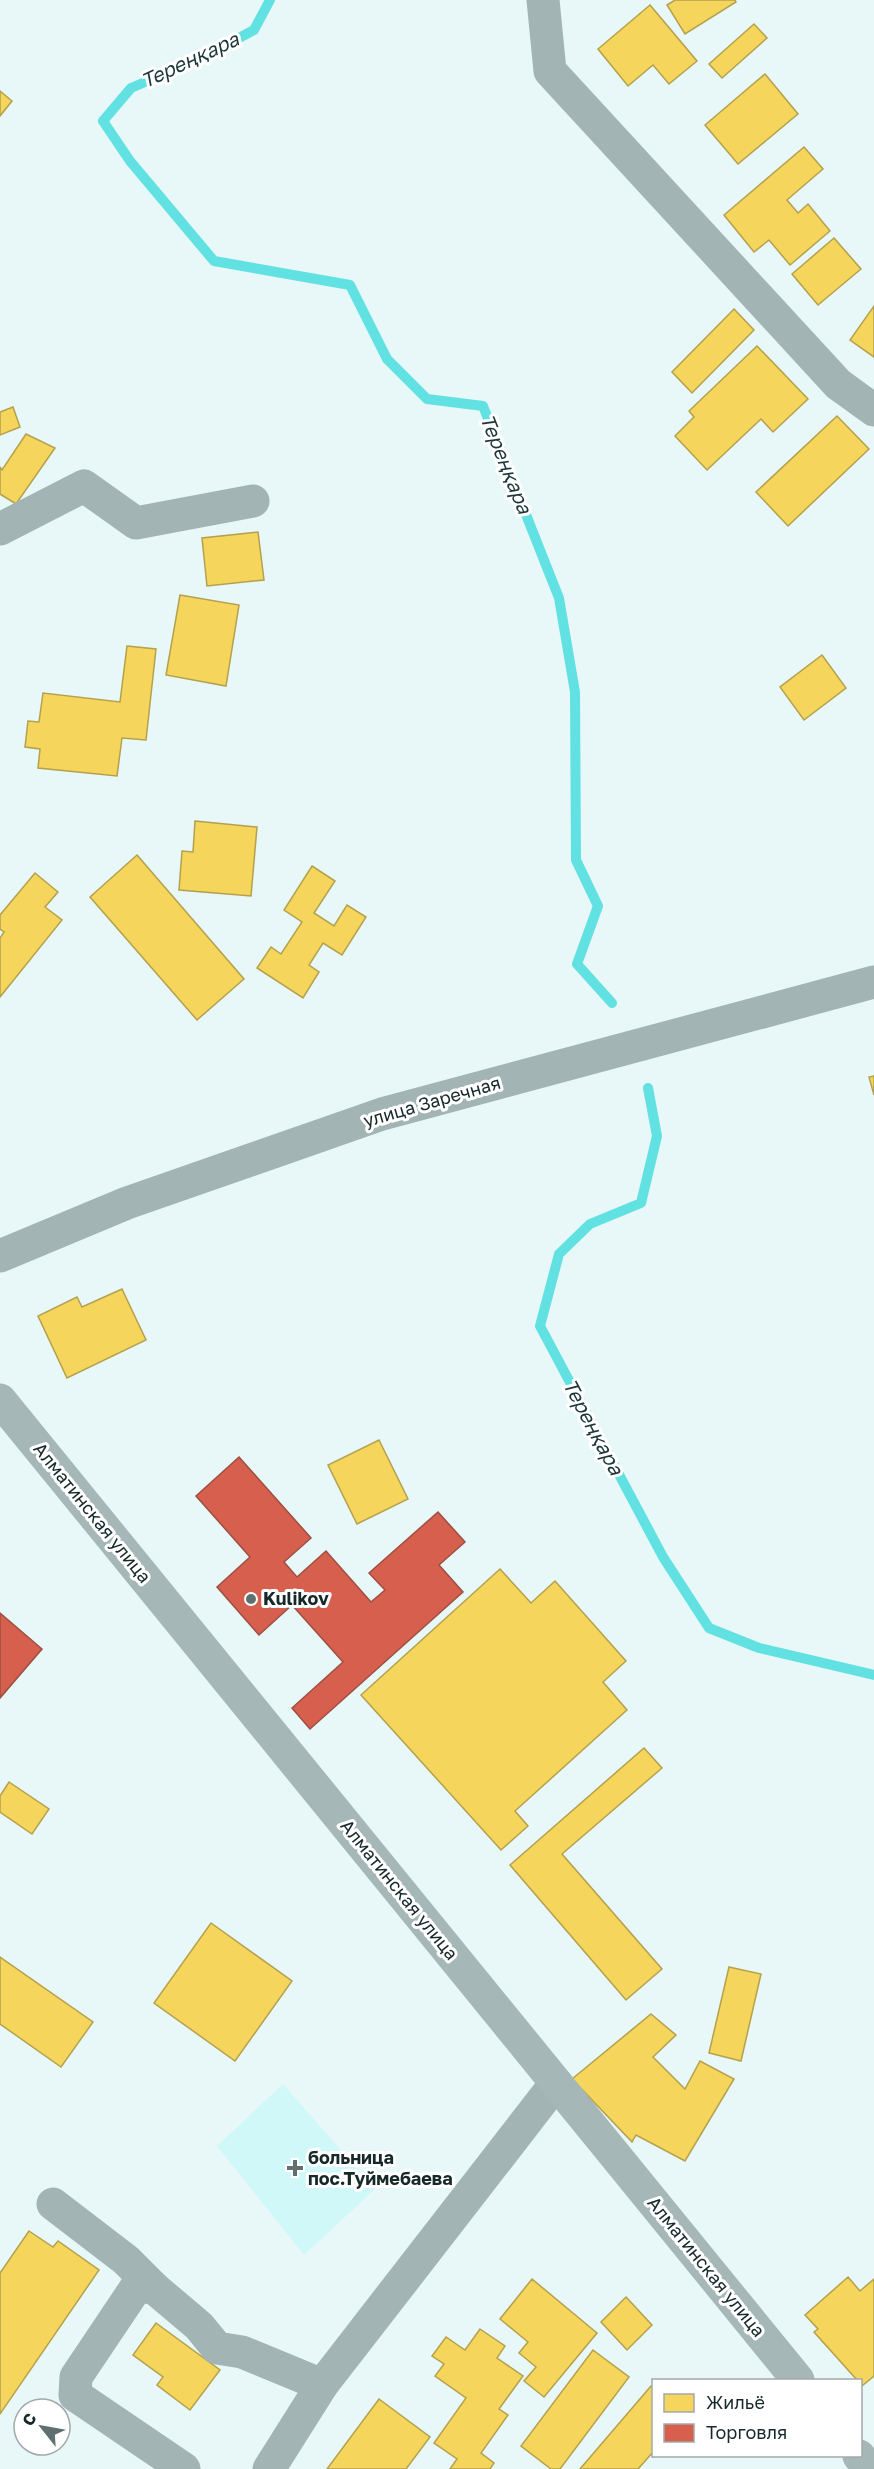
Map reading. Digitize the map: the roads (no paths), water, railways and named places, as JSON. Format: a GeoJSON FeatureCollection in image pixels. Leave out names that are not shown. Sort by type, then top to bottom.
{"type":"FeatureCollection","features":[{"type":"Feature","properties":{"kind":"main road","name":"Алматинская улица"},"geometry":{"type":"LineString","coordinates":[[0,1400],[797,2379]]}},
{"type":"Feature","properties":{"kind":"main road"},"geometry":{"type":"LineString","coordinates":[[860,2457],[870,2469]]}},
{"type":"Feature","properties":{"kind":"street"},"geometry":{"type":"LineString","coordinates":[[543,0],[550,71],[838,384],[874,410]]}},
{"type":"Feature","properties":{"kind":"street"},"geometry":{"type":"LineString","coordinates":[[0,529],[84,486],[136,523],[253,501]]}},
{"type":"Feature","properties":{"kind":"street","name":"улица Заречная"},"geometry":{"type":"LineString","coordinates":[[0,1256],[128,1203],[382,1114],[874,982]]}},
{"type":"Feature","properties":{"kind":"street"},"geometry":{"type":"LineString","coordinates":[[269,2469],[322,2385],[556,2084]]}},
{"type":"Feature","properties":{"kind":"street"},"geometry":{"type":"LineString","coordinates":[[53,2204],[126,2260],[154,2288],[200,2326],[218,2348],[242,2352],[322,2385]]}},
{"type":"Feature","properties":{"kind":"street"},"geometry":{"type":"LineString","coordinates":[[154,2288],[137,2286],[76,2377],[75,2396],[184,2469]]}},
{"type":"Feature","properties":{"kind":"waterway","name":"Тереңқара"},"geometry":{"type":"LineString","coordinates":[[270,0],[254,30],[204,57],[131,88],[103,121],[130,161],[214,261],[350,285],[387,359],[427,399],[483,406],[559,598],[575,692],[576,860],[598,906],[577,964],[612,1003]]}},
{"type":"Feature","properties":{"kind":"waterway","name":"Тереңқара"},"geometry":{"type":"LineString","coordinates":[[648,1088],[657,1136],[641,1203],[590,1224],[559,1254],[540,1326],[663,1557],[709,1628],[759,1648],[874,1675]]}},
{"type":"Feature","properties":{"kind":"place","name":"Kulikov"},"geometry":{"type":"Point","coordinates":[251,1599]}},
{"type":"Feature","properties":{"kind":"place","name":"больница пос.Туймебаева"},"geometry":{"type":"Point","coordinates":[295,2168]}}]}
